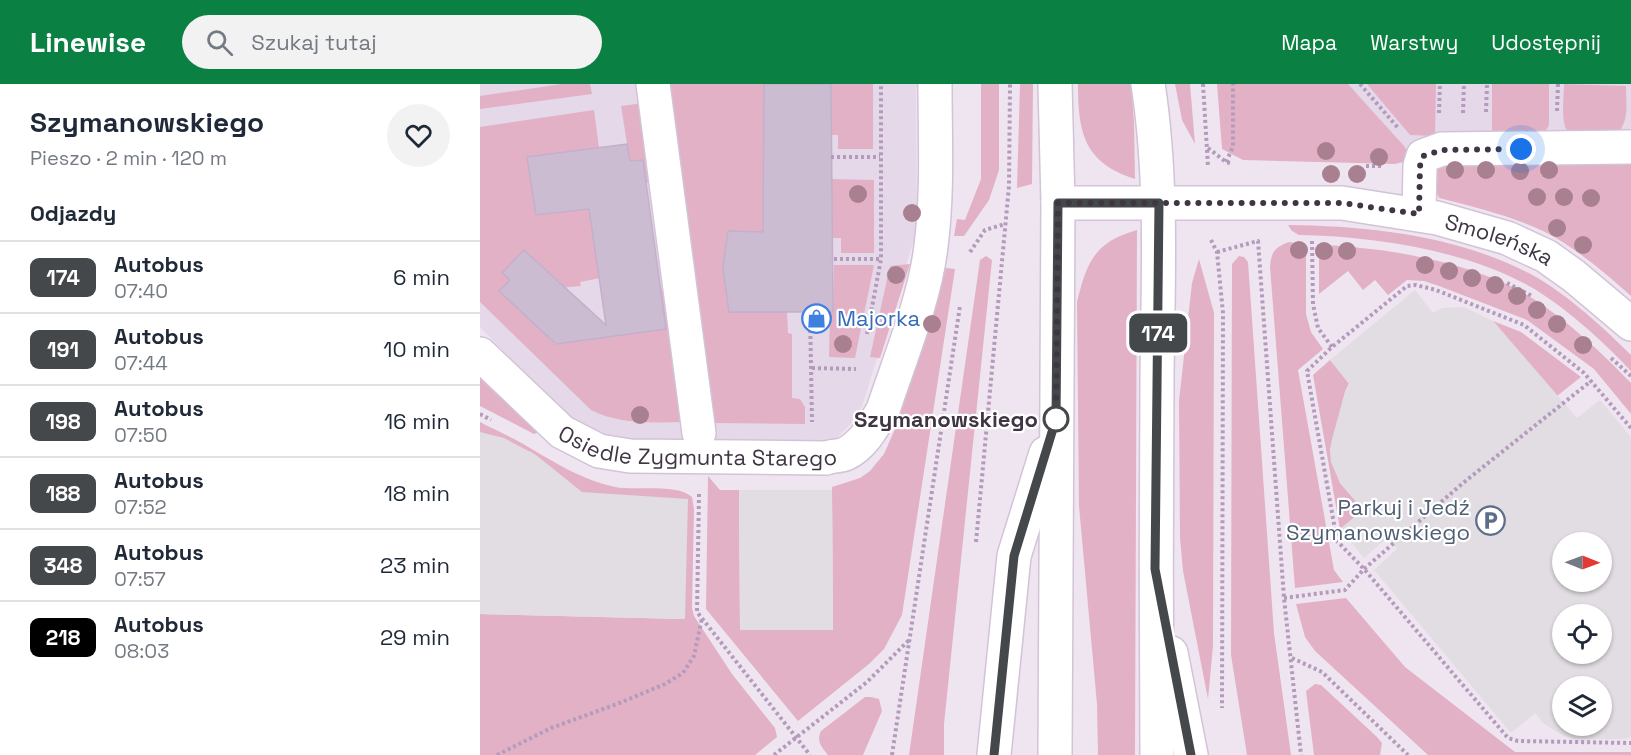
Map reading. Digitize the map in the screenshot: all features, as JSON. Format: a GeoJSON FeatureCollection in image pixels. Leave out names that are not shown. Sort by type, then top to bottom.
{"type":"FeatureCollection","features":[{"type":"Feature","properties":{"kind":"street","name":"Osiedle Zygmunta Starego"},"geometry":{"type":"LineString","coordinates":[[653,84],[699,445]]}},
{"type":"Feature","properties":{"kind":"street","name":"Osiedle Zygmunta Starego"},"geometry":{"type":"LineString","coordinates":[[480,354],[562,432],[599,451],[630,456],[699,445],[826,458],[846,454],[873,428],[883,410],[923,286],[931,248],[934,214],[935,84]]}},
{"type":"Feature","properties":{"kind":"street"},"geometry":{"type":"LineString","coordinates":[[1054,84],[1058,203],[1055,755]]}},
{"type":"Feature","properties":{"kind":"street"},"geometry":{"type":"LineString","coordinates":[[1148,84],[1154,119],[1159,203],[1155,569],[1157,755]]}},
{"type":"Feature","properties":{"kind":"street"},"geometry":{"type":"LineString","coordinates":[[1419,214],[1420,166],[1423,156],[1442,150],[1631,147]]}},
{"type":"Feature","properties":{"kind":"street","name":"Smoleńska"},"geometry":{"type":"LineString","coordinates":[[1058,203],[1342,203],[1419,214],[1507,238],[1546,256],[1593,291],[1631,324]]}},
{"type":"Feature","properties":{"kind":"street"},"geometry":{"type":"LineString","coordinates":[[994,755],[1014,556],[1056,419]]}},
{"type":"Feature","properties":{"kind":"street"},"geometry":{"type":"LineString","coordinates":[[1155,569],[1191,755]]}},
{"type":"Feature","properties":{"kind":"path"},"geometry":{"type":"LineString","coordinates":[[866,336],[881,259],[881,84]]}},
{"type":"Feature","properties":{"kind":"path"},"geometry":{"type":"LineString","coordinates":[[978,518],[1011,148],[1010,84]]}},
{"type":"Feature","properties":{"kind":"path"},"geometry":{"type":"LineString","coordinates":[[1203,84],[1211,242],[1218,252],[1223,313],[1222,709]]}},
{"type":"Feature","properties":{"kind":"path"},"geometry":{"type":"LineString","coordinates":[[1208,148],[1226,162],[1233,147],[1233,84]]}},
{"type":"Feature","properties":{"kind":"path"},"geometry":{"type":"LineString","coordinates":[[1360,84],[1423,156]]}},
{"type":"Feature","properties":{"kind":"path"},"geometry":{"type":"LineString","coordinates":[[1463,99],[1464,84]]}},
{"type":"Feature","properties":{"kind":"path"},"geometry":{"type":"LineString","coordinates":[[831,157],[880,157]]}},
{"type":"Feature","properties":{"kind":"path"},"geometry":{"type":"LineString","coordinates":[[931,248],[968,255],[985,230],[1005,224]]}},
{"type":"Feature","properties":{"kind":"path"},"geometry":{"type":"LineString","coordinates":[[1218,252],[1268,240]]}},
{"type":"Feature","properties":{"kind":"path"},"geometry":{"type":"LineString","coordinates":[[1304,240],[1312,240],[1312,304],[1318,328],[1332,347]]}},
{"type":"Feature","properties":{"kind":"path"},"geometry":{"type":"LineString","coordinates":[[1258,241],[1284,598],[1301,755]]}},
{"type":"Feature","properties":{"kind":"path"},"geometry":{"type":"LineString","coordinates":[[834,259],[881,259]]}},
{"type":"Feature","properties":{"kind":"path"},"geometry":{"type":"LineString","coordinates":[[1506,282],[1537,298]]}},
{"type":"Feature","properties":{"kind":"path"},"geometry":{"type":"LineString","coordinates":[[1631,428],[1584,373],[1524,326],[1436,290],[1416,285],[1407,286],[1332,347],[1307,371],[1337,541],[1364,569],[1508,738],[1518,741],[1631,743]]}},
{"type":"Feature","properties":{"kind":"path"},"geometry":{"type":"LineString","coordinates":[[892,755],[960,302]]}},
{"type":"Feature","properties":{"kind":"path"},"geometry":{"type":"LineString","coordinates":[[810,312],[812,432]]}},
{"type":"Feature","properties":{"kind":"path"},"geometry":{"type":"LineString","coordinates":[[1605,353],[1631,376]]}},
{"type":"Feature","properties":{"kind":"path"},"geometry":{"type":"LineString","coordinates":[[1284,598],[1345,590],[1364,569],[1483,466],[1591,381]]}},
{"type":"Feature","properties":{"kind":"path"},"geometry":{"type":"LineString","coordinates":[[699,445],[697,612],[810,755]]}},
{"type":"Feature","properties":{"kind":"path"},"geometry":{"type":"LineString","coordinates":[[497,755],[550,728],[646,692],[683,673],[694,656],[702,618]]}},
{"type":"Feature","properties":{"kind":"path"},"geometry":{"type":"LineString","coordinates":[[774,755],[867,682],[909,639]]}},
{"type":"Feature","properties":{"kind":"path"},"geometry":{"type":"LineString","coordinates":[[1292,658],[1322,672],[1407,754]]}},
{"type":"Feature","properties":{"kind":"shaded area"},"geometry":{"type":"Polygon","coordinates":[[[480,84],[922,84],[916,88],[917,230],[859,416],[832,442],[615,440],[564,414],[480,327],[480,84]]]}},
{"type":"Feature","properties":{"kind":"shaded area"},"geometry":{"type":"Polygon","coordinates":[[[562,84],[590,84],[592,94],[480,109],[480,96],[562,84]]]}},
{"type":"Feature","properties":{"kind":"shaded area"},"geometry":{"type":"Polygon","coordinates":[[[664,84],[764,84],[763,232],[728,231],[726,281],[729,312],[787,312],[788,333],[792,334],[792,398],[800,399],[805,407],[805,424],[711,423],[664,84]]]}},
{"type":"Feature","properties":{"kind":"shaded area"},"geometry":{"type":"Polygon","coordinates":[[[831,84],[873,84],[873,149],[838,149],[838,135],[831,135],[831,84]]]}},
{"type":"Feature","properties":{"kind":"shaded area"},"geometry":{"type":"Polygon","coordinates":[[[981,84],[999,84],[999,170],[989,200],[964,236],[954,236],[957,219],[965,220],[981,179],[981,84]]]}},
{"type":"Feature","properties":{"kind":"shaded area"},"geometry":{"type":"Polygon","coordinates":[[[1020,84],[1033,84],[1032,184],[1017,188],[1020,84]]]}},
{"type":"Feature","properties":{"kind":"shaded area"},"geometry":{"type":"Polygon","coordinates":[[[1078,84],[1131,84],[1135,179],[1105,164],[1087,144],[1080,117],[1078,84]]]}},
{"type":"Feature","properties":{"kind":"shaded area"},"geometry":{"type":"Polygon","coordinates":[[[1175,84],[1190,84],[1195,144],[1182,120],[1175,84]]]}},
{"type":"Feature","properties":{"kind":"shaded area"},"geometry":{"type":"Polygon","coordinates":[[[1217,84],[1348,84],[1408,153],[1403,162],[1395,164],[1243,160],[1222,149],[1217,84]]]}},
{"type":"Feature","properties":{"kind":"shaded area"},"geometry":{"type":"Polygon","coordinates":[[[1245,84],[1631,84],[1631,161],[1245,158],[1245,84]]]}},
{"type":"Feature","properties":{"kind":"shaded area"},"geometry":{"type":"Polygon","coordinates":[[[1367,84],[1436,84],[1435,136],[1410,135],[1367,84]]]}},
{"type":"Feature","properties":{"kind":"shaded area"},"geometry":{"type":"Polygon","coordinates":[[[1492,84],[1549,84],[1549,125],[1545,132],[1492,133],[1492,84]]]}},
{"type":"Feature","properties":{"kind":"shaded area"},"geometry":{"type":"Polygon","coordinates":[[[1564,84],[1626,86],[1625,119],[1620,131],[1615,136],[1569,134],[1563,117],[1564,84]]]}},
{"type":"Feature","properties":{"kind":"shaded area"},"geometry":{"type":"Polygon","coordinates":[[[644,103],[655,182],[646,183],[630,162],[621,106],[644,103]]]}},
{"type":"Feature","properties":{"kind":"shaded area"},"geometry":{"type":"Polygon","coordinates":[[[594,110],[599,148],[527,157],[589,209],[600,278],[580,282],[581,286],[558,288],[561,283],[524,250],[503,273],[510,280],[500,291],[549,308],[554,344],[666,329],[660,289],[669,287],[691,422],[628,421],[591,410],[480,302],[480,127],[594,110]]]}},
{"type":"Feature","properties":{"kind":"shaded area"},"geometry":{"type":"Polygon","coordinates":[[[1631,161],[1631,296],[1590,261],[1557,238],[1506,217],[1439,198],[1434,181],[1437,164],[1631,161]]]}},
{"type":"Feature","properties":{"kind":"shaded area"},"geometry":{"type":"Polygon","coordinates":[[[831,179],[874,180],[874,253],[841,253],[841,238],[831,238],[831,179]]]}},
{"type":"Feature","properties":{"kind":"shaded area"},"geometry":{"type":"Polygon","coordinates":[[[1288,225],[1351,228],[1415,236],[1478,252],[1508,263],[1548,285],[1598,323],[1631,355],[1631,371],[1569,313],[1529,286],[1504,274],[1447,254],[1417,247],[1356,238],[1299,235],[1288,225]]]}},
{"type":"Feature","properties":{"kind":"shaded area"},"geometry":{"type":"Polygon","coordinates":[[[1137,230],[1135,755],[1098,755],[1097,704],[1079,506],[1077,302],[1089,264],[1095,255],[1111,241],[1137,230]]]}},
{"type":"Feature","properties":{"kind":"shaded area"},"geometry":{"type":"Polygon","coordinates":[[[1289,242],[1301,244],[1306,251],[1306,314],[1311,332],[1323,349],[1298,370],[1334,570],[1343,582],[1295,588],[1270,267],[1271,257],[1275,251],[1289,242]]]}},
{"type":"Feature","properties":{"kind":"shaded area"},"geometry":{"type":"Polygon","coordinates":[[[1324,245],[1375,249],[1455,265],[1527,295],[1582,336],[1631,383],[1631,414],[1594,369],[1527,320],[1439,286],[1424,281],[1407,280],[1388,295],[1375,280],[1363,290],[1348,271],[1319,294],[1319,251],[1324,245]]]}},
{"type":"Feature","properties":{"kind":"shaded area"},"geometry":{"type":"Polygon","coordinates":[[[986,256],[992,260],[944,724],[944,755],[909,755],[980,260],[986,256]]]}},
{"type":"Feature","properties":{"kind":"shaded area"},"geometry":{"type":"Polygon","coordinates":[[[1239,256],[1244,257],[1248,262],[1274,633],[1291,755],[1247,755],[1231,655],[1232,264],[1239,256]]]}},
{"type":"Feature","properties":{"kind":"shaded area"},"geometry":{"type":"Polygon","coordinates":[[[1199,259],[1214,313],[1213,646],[1208,699],[1183,571],[1180,539],[1179,401],[1192,283],[1199,259]]]}},
{"type":"Feature","properties":{"kind":"shaded area"},"geometry":{"type":"Polygon","coordinates":[[[910,264],[880,358],[870,357],[890,266],[910,264]]]}},
{"type":"Feature","properties":{"kind":"shaded area"},"geometry":{"type":"Polygon","coordinates":[[[834,265],[874,265],[855,358],[829,357],[834,265]]]}},
{"type":"Feature","properties":{"kind":"shaded area"},"geometry":{"type":"Polygon","coordinates":[[[946,268],[955,269],[902,615],[884,649],[869,664],[798,721],[706,609],[708,476],[720,490],[739,490],[740,630],[833,629],[832,487],[860,478],[870,471],[884,454],[898,422],[946,268]]]}},
{"type":"Feature","properties":{"kind":"shaded area","name":"Parkuj i Jedź Szymanowskiego"},"geometry":{"type":"Polygon","coordinates":[[[1415,290],[1433,313],[1442,308],[1464,307],[1493,321],[1577,418],[1600,400],[1631,437],[1631,737],[1574,739],[1564,736],[1612,736],[1612,676],[1552,676],[1552,729],[1544,724],[1535,713],[1511,733],[1374,570],[1397,549],[1387,538],[1364,558],[1340,529],[1363,510],[1340,483],[1331,462],[1332,439],[1349,384],[1330,360],[1415,290]]]}},
{"type":"Feature","properties":{"kind":"shaded area"},"geometry":{"type":"Polygon","coordinates":[[[1493,321],[1521,332],[1581,377],[1557,396],[1493,321]]]}},
{"type":"Feature","properties":{"kind":"shaded area"},"geometry":{"type":"Polygon","coordinates":[[[1330,360],[1349,383],[1330,450],[1340,483],[1364,510],[1340,529],[1313,375],[1330,360]]]}},
{"type":"Feature","properties":{"kind":"shaded area"},"geometry":{"type":"Polygon","coordinates":[[[480,377],[539,432],[534,434],[480,406],[480,377]]]}},
{"type":"Feature","properties":{"kind":"shaded area"},"geometry":{"type":"Polygon","coordinates":[[[480,422],[560,466],[592,480],[623,488],[676,490],[692,497],[694,509],[692,608],[694,616],[732,674],[775,728],[777,737],[755,755],[480,755],[480,614],[683,619],[530,513],[532,452],[480,450],[480,422]]]}},
{"type":"Feature","properties":{"kind":"shaded area"},"geometry":{"type":"Polygon","coordinates":[[[480,432],[504,438],[536,455],[582,492],[688,499],[685,619],[480,614],[480,432]]]}},
{"type":"Feature","properties":{"kind":"shaded area"},"geometry":{"type":"Polygon","coordinates":[[[739,490],[832,490],[833,630],[740,630],[739,490]]]}},
{"type":"Feature","properties":{"kind":"shaded area"},"geometry":{"type":"Polygon","coordinates":[[[1346,598],[1405,667],[1515,752],[1631,752],[1631,755],[1428,755],[1315,651],[1305,637],[1296,604],[1346,598]]]}},
{"type":"Feature","properties":{"kind":"shaded area"},"geometry":{"type":"Polygon","coordinates":[[[1315,684],[1321,685],[1377,737],[1382,743],[1380,755],[1314,755],[1306,691],[1315,684]]]}},
{"type":"Feature","properties":{"kind":"shaded area"},"geometry":{"type":"Polygon","coordinates":[[[865,697],[879,699],[882,711],[863,755],[828,755],[819,741],[821,731],[865,697]]]}},
{"type":"Feature","properties":{"kind":"building"},"geometry":{"type":"Polygon","coordinates":[[[764,84],[831,84],[833,312],[729,312],[723,268],[728,231],[763,232],[764,84]]]}},
{"type":"Feature","properties":{"kind":"building"},"geometry":{"type":"Polygon","coordinates":[[[627,144],[630,161],[643,160],[666,329],[556,344],[499,291],[510,280],[502,273],[524,250],[606,325],[589,209],[536,215],[527,157],[627,144]]]}},
{"type":"Feature","properties":{"kind":"bus line","name":"174"},"geometry":{"type":"LineString","coordinates":[[994,755],[1014,556],[1056,419],[1058,203],[1159,203],[1155,569],[1191,755]]}},
{"type":"Feature","properties":{"kind":"place","name":"Majorka"},"geometry":{"type":"Point","coordinates":[816,318]}},
{"type":"Feature","properties":{"kind":"place","name":"Szymanowskiego"},"geometry":{"type":"Point","coordinates":[1056,419]}},
{"type":"Feature","properties":{"kind":"place","name":"Parkuj i Jedź Szymanowskiego"},"geometry":{"type":"Point","coordinates":[1491,520]}},
{"type":"Feature","properties":{"kind":"route"},"geometry":{"type":"LineString","coordinates":[[1056,419],[1058,203],[1342,203],[1419,214],[1420,166],[1423,156],[1442,150],[1521,149]]}}]}
